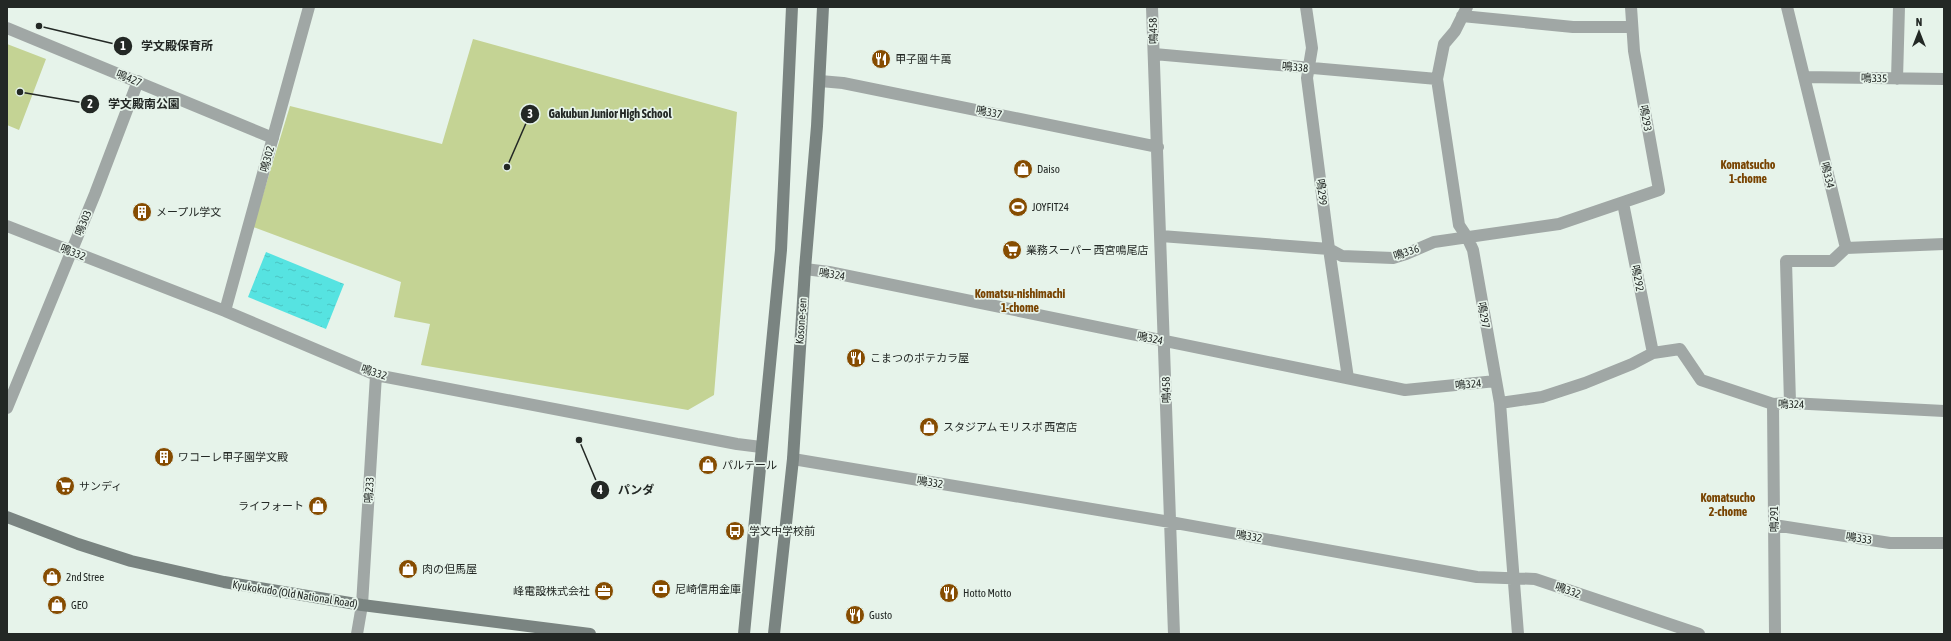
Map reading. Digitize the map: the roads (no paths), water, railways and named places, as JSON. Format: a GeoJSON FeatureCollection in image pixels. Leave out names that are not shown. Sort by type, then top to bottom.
{"type":"FeatureCollection","features":[{"type":"Feature","properties":{"kind":"street","name":"鳴302"},"geometry":{"type":"LineString","coordinates":[[225,311],[309,7]]}},
{"type":"Feature","properties":{"kind":"street"},"geometry":{"type":"LineString","coordinates":[[744,634],[781,250],[792,7]]}},
{"type":"Feature","properties":{"kind":"street","name":"Kosone-sen"},"geometry":{"type":"LineString","coordinates":[[774,634],[792,459],[804,269],[817,126],[823,7]]}},
{"type":"Feature","properties":{"kind":"street","name":"鳴458"},"geometry":{"type":"LineString","coordinates":[[1152,7],[1165,342],[1174,634]]}},
{"type":"Feature","properties":{"kind":"street","name":"鳴299"},"geometry":{"type":"LineString","coordinates":[[1306,7],[1312,48],[1310,68],[1307,78],[1329,249],[1348,378]]}},
{"type":"Feature","properties":{"kind":"street","name":"鳴293"},"geometry":{"type":"LineString","coordinates":[[1623,203],[1659,190],[1634,51],[1631,7]]}},
{"type":"Feature","properties":{"kind":"street","name":"鳴334"},"geometry":{"type":"LineString","coordinates":[[1787,7],[1846,248]]}},
{"type":"Feature","properties":{"kind":"street"},"geometry":{"type":"LineString","coordinates":[[1897,79],[1899,7]]}},
{"type":"Feature","properties":{"kind":"street"},"geometry":{"type":"LineString","coordinates":[[1464,12],[1572,27],[1632,27]]}},
{"type":"Feature","properties":{"kind":"street","name":"鳴297"},"geometry":{"type":"LineString","coordinates":[[1464,12],[1455,31],[1444,44],[1437,79],[1459,225],[1467,237],[1472,250],[1500,403],[1518,634]]}},
{"type":"Feature","properties":{"kind":"street","name":"鳴427"},"geometry":{"type":"LineString","coordinates":[[7,28],[273,138]]}},
{"type":"Feature","properties":{"kind":"street","name":"鳴338"},"geometry":{"type":"LineString","coordinates":[[1154,54],[1437,79]]}},
{"type":"Feature","properties":{"kind":"street","name":"鳴335"},"geometry":{"type":"LineString","coordinates":[[1804,78],[1944,79]]}},
{"type":"Feature","properties":{"kind":"street","name":"鳴303"},"geometry":{"type":"LineString","coordinates":[[7,408],[72,251],[138,81]]}},
{"type":"Feature","properties":{"kind":"street","name":"鳴337"},"geometry":{"type":"LineString","coordinates":[[820,81],[843,83],[1158,147]]}},
{"type":"Feature","properties":{"kind":"street","name":"鳴336"},"geometry":{"type":"LineString","coordinates":[[1161,236],[1329,249],[1342,256],[1393,258],[1434,242],[1559,224],[1623,203]]}},
{"type":"Feature","properties":{"kind":"street","name":"鳴292"},"geometry":{"type":"LineString","coordinates":[[1623,203],[1653,353]]}},
{"type":"Feature","properties":{"kind":"street","name":"鳴332"},"geometry":{"type":"LineString","coordinates":[[7,226],[225,311],[376,375],[737,444],[761,447]]}},
{"type":"Feature","properties":{"kind":"street"},"geometry":{"type":"LineString","coordinates":[[1790,403],[1786,261],[1832,261],[1846,248],[1944,244]]}},
{"type":"Feature","properties":{"kind":"street","name":"鳴324"},"geometry":{"type":"LineString","coordinates":[[804,269],[836,274],[1405,390],[1496,381]]}},
{"type":"Feature","properties":{"kind":"street","name":"鳴324"},"geometry":{"type":"LineString","coordinates":[[1500,403],[1542,397],[1571,388],[1632,364],[1653,353],[1680,349],[1701,380],[1773,404],[1790,403],[1944,411]]}},
{"type":"Feature","properties":{"kind":"street","name":"鳴233"},"geometry":{"type":"LineString","coordinates":[[357,634],[362,605],[376,375]]}},
{"type":"Feature","properties":{"kind":"street","name":"鳴291"},"geometry":{"type":"LineString","coordinates":[[1773,404],[1775,634]]}},
{"type":"Feature","properties":{"kind":"street","name":"鳴332"},"geometry":{"type":"LineString","coordinates":[[792,459],[1170,522],[1478,577],[1535,578],[1699,634]]}},
{"type":"Feature","properties":{"kind":"street","name":"Kyukokudo (Old National Road)"},"geometry":{"type":"LineString","coordinates":[[7,517],[78,544],[161,568],[224,582],[362,605],[590,634]]}},
{"type":"Feature","properties":{"kind":"street","name":"鳴333"},"geometry":{"type":"LineString","coordinates":[[1774,525],[1890,543],[1944,543]]}},
{"type":"Feature","properties":{"kind":"water"},"geometry":{"type":"Polygon","coordinates":[[[266,252],[344,284],[326,329],[248,297],[266,252]]]}},
{"type":"Feature","properties":{"kind":"place","name":"学文殿保育所"},"geometry":{"type":"Point","coordinates":[39,26]}},
{"type":"Feature","properties":{"kind":"place","name":"甲子園 牛萬"},"geometry":{"type":"Point","coordinates":[881,59]}},
{"type":"Feature","properties":{"kind":"place","name":"学文殿南公園"},"geometry":{"type":"Point","coordinates":[20,92]}},
{"type":"Feature","properties":{"kind":"place","name":"Gakubun Junior High School"},"geometry":{"type":"Point","coordinates":[507,167]}},
{"type":"Feature","properties":{"kind":"place","name":"Daiso"},"geometry":{"type":"Point","coordinates":[1023,169]}},
{"type":"Feature","properties":{"kind":"place","name":"JOYFIT24"},"geometry":{"type":"Point","coordinates":[1018,207]}},
{"type":"Feature","properties":{"kind":"place","name":"メープル学文"},"geometry":{"type":"Point","coordinates":[142,212]}},
{"type":"Feature","properties":{"kind":"place","name":"業務スーパー 西宮鳴尾店"},"geometry":{"type":"Point","coordinates":[1012,250]}},
{"type":"Feature","properties":{"kind":"place","name":"こまつのポテカラ屋"},"geometry":{"type":"Point","coordinates":[856,358]}},
{"type":"Feature","properties":{"kind":"place","name":"スタジアム モリスポ 西宮店"},"geometry":{"type":"Point","coordinates":[929,427]}},
{"type":"Feature","properties":{"kind":"place","name":"パンダ"},"geometry":{"type":"Point","coordinates":[579,440]}},
{"type":"Feature","properties":{"kind":"place","name":"ワコーレ甲子園学文殿"},"geometry":{"type":"Point","coordinates":[164,457]}},
{"type":"Feature","properties":{"kind":"place","name":"パルテール"},"geometry":{"type":"Point","coordinates":[708,465]}},
{"type":"Feature","properties":{"kind":"place","name":"サンディ"},"geometry":{"type":"Point","coordinates":[65,486]}},
{"type":"Feature","properties":{"kind":"place","name":"ライフォート"},"geometry":{"type":"Point","coordinates":[318,506]}},
{"type":"Feature","properties":{"kind":"place","name":"学文中学校前"},"geometry":{"type":"Point","coordinates":[735,531]}},
{"type":"Feature","properties":{"kind":"place","name":"肉の但馬屋"},"geometry":{"type":"Point","coordinates":[408,569]}},
{"type":"Feature","properties":{"kind":"place","name":"2nd Stree"},"geometry":{"type":"Point","coordinates":[52,577]}},
{"type":"Feature","properties":{"kind":"place","name":"尼崎信用金庫"},"geometry":{"type":"Point","coordinates":[661,589]}},
{"type":"Feature","properties":{"kind":"place","name":"峰電設株式会社"},"geometry":{"type":"Point","coordinates":[604,591]}},
{"type":"Feature","properties":{"kind":"place","name":"Hotto Motto"},"geometry":{"type":"Point","coordinates":[949,593]}},
{"type":"Feature","properties":{"kind":"place","name":"GEO"},"geometry":{"type":"Point","coordinates":[57,605]}},
{"type":"Feature","properties":{"kind":"place","name":"Gusto"},"geometry":{"type":"Point","coordinates":[855,615]}},
{"type":"Feature","properties":{"kind":"district","name":"Komatsucho 1-chome"},"geometry":{"type":"Point","coordinates":[1748,172]}},
{"type":"Feature","properties":{"kind":"district","name":"Komatsu-nishimachi 1-chome"},"geometry":{"type":"Point","coordinates":[1020,301]}},
{"type":"Feature","properties":{"kind":"district","name":"Komatsucho 2-chome"},"geometry":{"type":"Point","coordinates":[1728,505]}}]}
